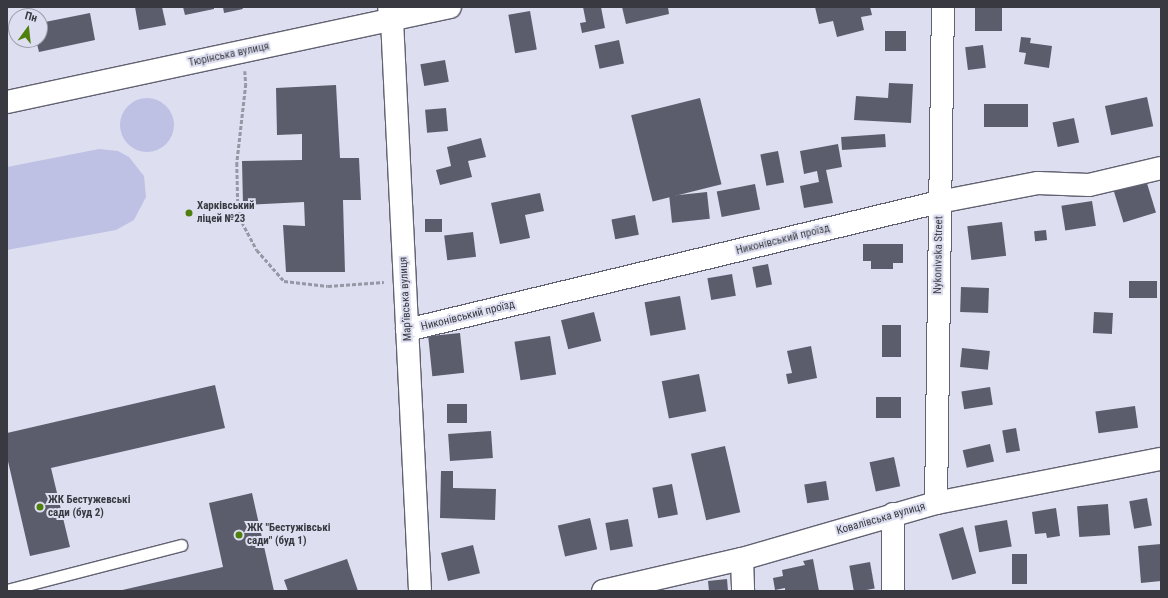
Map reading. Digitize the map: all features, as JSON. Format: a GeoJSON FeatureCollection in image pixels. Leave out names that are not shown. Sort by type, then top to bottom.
{"type":"FeatureCollection","features":[{"type":"Feature","properties":{"kind":"street","name":"Тюрінська вулиця"},"geometry":{"type":"LineString","coordinates":[[7,102],[390,13],[450,7]]}},
{"type":"Feature","properties":{"kind":"street","name":"Nykonivska Street"},"geometry":{"type":"LineString","coordinates":[[936,503],[939,202],[943,7]]}},
{"type":"Feature","properties":{"kind":"street","name":"Мар'ївська вулиця"},"geometry":{"type":"LineString","coordinates":[[390,13],[420,591]]}},
{"type":"Feature","properties":{"kind":"street","name":"Никонівський проїзд"},"geometry":{"type":"LineString","coordinates":[[407,330],[939,202],[1038,183],[1089,185],[1161,168]]}},
{"type":"Feature","properties":{"kind":"street","name":"Ковалівська вулиця"},"geometry":{"type":"LineString","coordinates":[[603,591],[742,559],[893,514],[936,503],[1161,459]]}},
{"type":"Feature","properties":{"kind":"street"},"geometry":{"type":"LineString","coordinates":[[893,514],[893,591]]}},
{"type":"Feature","properties":{"kind":"street"},"geometry":{"type":"LineString","coordinates":[[742,559],[743,591]]}},
{"type":"Feature","properties":{"kind":"lane"},"geometry":{"type":"LineString","coordinates":[[7,590],[181,546]]}},
{"type":"Feature","properties":{"kind":"path"},"geometry":{"type":"LineString","coordinates":[[244,63],[246,84],[236,163],[238,206],[242,222],[257,250],[284,281],[328,286],[384,282]]}},
{"type":"Feature","properties":{"kind":"shaded area"},"geometry":{"type":"Polygon","coordinates":[[[142,98],[152,98],[162,102],[170,110],[174,120],[174,130],[170,140],[162,148],[152,152],[142,152],[132,148],[124,140],[120,130],[120,120],[124,110],[132,102],[142,98]]]}},
{"type":"Feature","properties":{"kind":"shaded area"},"geometry":{"type":"Polygon","coordinates":[[[99,149],[118,151],[129,157],[144,176],[146,197],[134,220],[116,230],[7,250],[7,167],[99,149]]]}},
{"type":"Feature","properties":{"kind":"building"},"geometry":{"type":"Polygon","coordinates":[[[135,7],[162,7],[166,25],[139,30],[135,7]]]}},
{"type":"Feature","properties":{"kind":"building"},"geometry":{"type":"Polygon","coordinates":[[[183,7],[214,7],[214,9],[185,15],[183,7]]]}},
{"type":"Feature","properties":{"kind":"building"},"geometry":{"type":"Polygon","coordinates":[[[223,7],[242,7],[243,9],[224,13],[223,7]]]}},
{"type":"Feature","properties":{"kind":"building"},"geometry":{"type":"Polygon","coordinates":[[[583,7],[601,7],[605,28],[582,33],[580,23],[586,22],[583,7]]]}},
{"type":"Feature","properties":{"kind":"building"},"geometry":{"type":"Polygon","coordinates":[[[622,7],[668,7],[669,14],[626,24],[622,7]]]}},
{"type":"Feature","properties":{"kind":"building"},"geometry":{"type":"Polygon","coordinates":[[[815,7],[870,7],[872,15],[861,17],[864,30],[837,37],[833,21],[819,24],[815,7]]]}},
{"type":"Feature","properties":{"kind":"building"},"geometry":{"type":"Polygon","coordinates":[[[975,7],[1002,7],[1002,31],[975,31],[975,7]]]}},
{"type":"Feature","properties":{"kind":"building"},"geometry":{"type":"Polygon","coordinates":[[[530,11],[537,49],[515,53],[508,15],[530,11]]]}},
{"type":"Feature","properties":{"kind":"building"},"geometry":{"type":"Polygon","coordinates":[[[90,13],[95,40],[39,52],[38,48],[48,48],[48,21],[90,13]]]}},
{"type":"Feature","properties":{"kind":"building"},"geometry":{"type":"Polygon","coordinates":[[[885,31],[906,31],[906,51],[885,51],[885,31]]]}},
{"type":"Feature","properties":{"kind":"building"},"geometry":{"type":"Polygon","coordinates":[[[1021,37],[1031,38],[1030,43],[1052,46],[1049,68],[1024,64],[1026,53],[1019,52],[1021,37]]]}},
{"type":"Feature","properties":{"kind":"building"},"geometry":{"type":"Polygon","coordinates":[[[619,40],[624,63],[600,69],[595,45],[619,40]]]}},
{"type":"Feature","properties":{"kind":"building"},"geometry":{"type":"Polygon","coordinates":[[[983,45],[986,68],[968,70],[965,47],[983,45]]]}},
{"type":"Feature","properties":{"kind":"building"},"geometry":{"type":"Polygon","coordinates":[[[445,60],[449,82],[424,86],[420,64],[445,60]]]}},
{"type":"Feature","properties":{"kind":"building"},"geometry":{"type":"Polygon","coordinates":[[[889,83],[913,84],[911,123],[854,120],[856,96],[888,98],[889,83]]]}},
{"type":"Feature","properties":{"kind":"building"},"geometry":{"type":"Polygon","coordinates":[[[336,85],[340,158],[359,158],[361,200],[343,200],[345,272],[286,272],[283,225],[305,226],[304,202],[243,205],[242,161],[302,160],[302,134],[277,135],[276,88],[336,85]]]}},
{"type":"Feature","properties":{"kind":"building"},"geometry":{"type":"Polygon","coordinates":[[[1147,97],[1153,126],[1111,135],[1105,106],[1147,97]]]}},
{"type":"Feature","properties":{"kind":"building"},"geometry":{"type":"Polygon","coordinates":[[[700,98],[722,184],[653,202],[631,115],[700,98]]]}},
{"type":"Feature","properties":{"kind":"building"},"geometry":{"type":"Polygon","coordinates":[[[984,104],[1028,104],[1028,127],[984,127],[984,104]]]}},
{"type":"Feature","properties":{"kind":"building"},"geometry":{"type":"Polygon","coordinates":[[[446,108],[448,131],[427,133],[425,110],[446,108]]]}},
{"type":"Feature","properties":{"kind":"building"},"geometry":{"type":"Polygon","coordinates":[[[1074,118],[1079,142],[1058,147],[1052,123],[1074,118]]]}},
{"type":"Feature","properties":{"kind":"building"},"geometry":{"type":"Polygon","coordinates":[[[885,134],[886,147],[842,150],[841,137],[885,134]]]}},
{"type":"Feature","properties":{"kind":"building"},"geometry":{"type":"Polygon","coordinates":[[[481,138],[486,157],[468,161],[472,177],[440,185],[436,170],[451,166],[447,147],[481,138]]]}},
{"type":"Feature","properties":{"kind":"building"},"geometry":{"type":"Polygon","coordinates":[[[838,144],[842,167],[826,170],[833,203],[804,208],[800,186],[819,182],[817,171],[804,174],[800,151],[838,144]]]}},
{"type":"Feature","properties":{"kind":"building"},"geometry":{"type":"Polygon","coordinates":[[[778,151],[784,182],[766,186],[760,154],[778,151]]]}},
{"type":"Feature","properties":{"kind":"building"},"geometry":{"type":"Polygon","coordinates":[[[1146,180],[1156,213],[1123,222],[1113,190],[1146,180]]]}},
{"type":"Feature","properties":{"kind":"building"},"geometry":{"type":"Polygon","coordinates":[[[755,184],[760,210],[722,217],[717,191],[755,184]]]}},
{"type":"Feature","properties":{"kind":"building"},"geometry":{"type":"Polygon","coordinates":[[[707,192],[710,219],[672,223],[669,196],[707,192]]]}},
{"type":"Feature","properties":{"kind":"building"},"geometry":{"type":"Polygon","coordinates":[[[540,193],[544,211],[525,215],[530,238],[500,244],[491,203],[540,193]]]}},
{"type":"Feature","properties":{"kind":"building"},"geometry":{"type":"Polygon","coordinates":[[[1092,201],[1096,226],[1065,231],[1061,206],[1092,201]]]}},
{"type":"Feature","properties":{"kind":"building"},"geometry":{"type":"Polygon","coordinates":[[[635,215],[639,235],[615,239],[611,220],[635,215]]]}},
{"type":"Feature","properties":{"kind":"building"},"geometry":{"type":"Polygon","coordinates":[[[425,219],[442,219],[442,232],[425,232],[425,219]]]}},
{"type":"Feature","properties":{"kind":"building"},"geometry":{"type":"Polygon","coordinates":[[[1002,222],[1006,256],[971,260],[967,226],[1002,222]]]}},
{"type":"Feature","properties":{"kind":"building"},"geometry":{"type":"Polygon","coordinates":[[[1046,230],[1047,240],[1035,241],[1034,231],[1046,230]]]}},
{"type":"Feature","properties":{"kind":"building"},"geometry":{"type":"Polygon","coordinates":[[[473,232],[476,257],[447,260],[444,236],[473,232]]]}},
{"type":"Feature","properties":{"kind":"building"},"geometry":{"type":"Polygon","coordinates":[[[863,244],[903,244],[903,263],[893,263],[893,269],[871,269],[871,261],[863,261],[863,244]]]}},
{"type":"Feature","properties":{"kind":"building"},"geometry":{"type":"Polygon","coordinates":[[[768,264],[772,285],[756,288],[752,267],[768,264]]]}},
{"type":"Feature","properties":{"kind":"building"},"geometry":{"type":"Polygon","coordinates":[[[732,274],[736,296],[711,300],[707,278],[732,274]]]}},
{"type":"Feature","properties":{"kind":"building"},"geometry":{"type":"Polygon","coordinates":[[[1129,281],[1157,281],[1157,298],[1129,298],[1129,281]]]}},
{"type":"Feature","properties":{"kind":"building"},"geometry":{"type":"Polygon","coordinates":[[[961,287],[989,288],[988,313],[960,312],[961,287]]]}},
{"type":"Feature","properties":{"kind":"building"},"geometry":{"type":"Polygon","coordinates":[[[680,296],[686,329],[650,336],[645,302],[680,296]]]}},
{"type":"Feature","properties":{"kind":"building"},"geometry":{"type":"Polygon","coordinates":[[[594,312],[601,341],[568,349],[561,320],[594,312]]]}},
{"type":"Feature","properties":{"kind":"building"},"geometry":{"type":"Polygon","coordinates":[[[1094,312],[1113,313],[1112,334],[1093,333],[1094,312]]]}},
{"type":"Feature","properties":{"kind":"building"},"geometry":{"type":"Polygon","coordinates":[[[882,325],[901,325],[901,357],[882,357],[882,325]]]}},
{"type":"Feature","properties":{"kind":"building"},"geometry":{"type":"Polygon","coordinates":[[[460,333],[464,373],[432,376],[428,336],[460,333]]]}},
{"type":"Feature","properties":{"kind":"building"},"geometry":{"type":"Polygon","coordinates":[[[550,336],[556,375],[521,380],[514,342],[550,336]]]}},
{"type":"Feature","properties":{"kind":"building"},"geometry":{"type":"Polygon","coordinates":[[[811,346],[817,378],[788,384],[786,374],[792,373],[787,351],[811,346]]]}},
{"type":"Feature","properties":{"kind":"building"},"geometry":{"type":"Polygon","coordinates":[[[962,348],[990,351],[988,370],[960,367],[962,348]]]}},
{"type":"Feature","properties":{"kind":"building"},"geometry":{"type":"Polygon","coordinates":[[[699,374],[706,411],[669,419],[662,381],[699,374]]]}},
{"type":"Feature","properties":{"kind":"building","name":"ЖК Бестужевські сади (буд 2)"},"geometry":{"type":"Polygon","coordinates":[[[215,385],[225,428],[51,468],[70,547],[30,556],[7,457],[7,433],[215,385]]]}},
{"type":"Feature","properties":{"kind":"building"},"geometry":{"type":"Polygon","coordinates":[[[990,387],[993,405],[964,409],[961,392],[990,387]]]}},
{"type":"Feature","properties":{"kind":"building"},"geometry":{"type":"Polygon","coordinates":[[[876,397],[901,397],[901,418],[876,418],[876,397]]]}},
{"type":"Feature","properties":{"kind":"building"},"geometry":{"type":"Polygon","coordinates":[[[447,404],[467,404],[467,423],[447,423],[447,404]]]}},
{"type":"Feature","properties":{"kind":"building"},"geometry":{"type":"Polygon","coordinates":[[[1135,406],[1138,428],[1098,433],[1095,412],[1135,406]]]}},
{"type":"Feature","properties":{"kind":"building"},"geometry":{"type":"Polygon","coordinates":[[[1016,428],[1020,451],[1006,453],[1002,430],[1016,428]]]}},
{"type":"Feature","properties":{"kind":"building"},"geometry":{"type":"Polygon","coordinates":[[[491,431],[493,458],[450,461],[448,434],[491,431]]]}},
{"type":"Feature","properties":{"kind":"building"},"geometry":{"type":"Polygon","coordinates":[[[990,444],[994,462],[967,468],[963,450],[990,444]]]}},
{"type":"Feature","properties":{"kind":"building"},"geometry":{"type":"Polygon","coordinates":[[[725,446],[740,512],[706,520],[691,454],[725,446]]]}},
{"type":"Feature","properties":{"kind":"building"},"geometry":{"type":"Polygon","coordinates":[[[894,457],[900,486],[876,492],[870,462],[894,457]]]}},
{"type":"Feature","properties":{"kind":"building"},"geometry":{"type":"Polygon","coordinates":[[[441,471],[453,471],[453,488],[496,489],[495,520],[440,518],[441,471]]]}},
{"type":"Feature","properties":{"kind":"building"},"geometry":{"type":"Polygon","coordinates":[[[826,481],[829,500],[807,503],[804,484],[826,481]]]}},
{"type":"Feature","properties":{"kind":"building"},"geometry":{"type":"Polygon","coordinates":[[[672,484],[678,514],[658,518],[652,488],[672,484]]]}},
{"type":"Feature","properties":{"kind":"building","name":"ЖК \"Бестужівські сади\" (буд 1)"},"geometry":{"type":"Polygon","coordinates":[[[252,493],[274,591],[118,591],[223,567],[209,503],[252,493]]]}},
{"type":"Feature","properties":{"kind":"building"},"geometry":{"type":"Polygon","coordinates":[[[1147,498],[1152,526],[1134,529],[1129,501],[1147,498]]]}},
{"type":"Feature","properties":{"kind":"building"},"geometry":{"type":"Polygon","coordinates":[[[1108,504],[1110,535],[1079,537],[1077,506],[1108,504]]]}},
{"type":"Feature","properties":{"kind":"building"},"geometry":{"type":"Polygon","coordinates":[[[1056,508],[1060,536],[1047,538],[1046,533],[1035,534],[1032,512],[1056,508]]]}},
{"type":"Feature","properties":{"kind":"building"},"geometry":{"type":"Polygon","coordinates":[[[590,518],[597,549],[565,557],[558,525],[590,518]]]}},
{"type":"Feature","properties":{"kind":"building"},"geometry":{"type":"Polygon","coordinates":[[[628,519],[633,547],[610,551],[605,523],[628,519]]]}},
{"type":"Feature","properties":{"kind":"building"},"geometry":{"type":"Polygon","coordinates":[[[1007,520],[1012,547],[979,552],[975,526],[1007,520]]]}},
{"type":"Feature","properties":{"kind":"building"},"geometry":{"type":"Polygon","coordinates":[[[963,527],[976,573],[952,580],[939,534],[963,527]]]}},
{"type":"Feature","properties":{"kind":"building"},"geometry":{"type":"Polygon","coordinates":[[[1161,544],[1161,581],[1141,583],[1138,546],[1161,544]]]}},
{"type":"Feature","properties":{"kind":"building"},"geometry":{"type":"Polygon","coordinates":[[[473,545],[480,573],[448,581],[441,553],[473,545]]]}},
{"type":"Feature","properties":{"kind":"building"},"geometry":{"type":"Polygon","coordinates":[[[1012,554],[1027,554],[1027,584],[1012,584],[1012,554]]]}},
{"type":"Feature","properties":{"kind":"building"},"geometry":{"type":"Polygon","coordinates":[[[347,559],[358,591],[288,591],[284,580],[347,559]]]}},
{"type":"Feature","properties":{"kind":"building"},"geometry":{"type":"Polygon","coordinates":[[[813,559],[819,591],[785,591],[785,588],[775,590],[773,578],[783,576],[782,570],[805,565],[803,561],[813,559]]]}},
{"type":"Feature","properties":{"kind":"building"},"geometry":{"type":"Polygon","coordinates":[[[870,562],[875,589],[854,591],[849,566],[870,562]]]}},
{"type":"Feature","properties":{"kind":"building"},"geometry":{"type":"Polygon","coordinates":[[[727,579],[728,591],[709,591],[708,581],[727,579]]]}},
{"type":"Feature","properties":{"kind":"place","name":"Харківський ліцей №23"},"geometry":{"type":"Point","coordinates":[189,213]}},
{"type":"Feature","properties":{"kind":"place","name":"ЖК Бестужевські сади (буд 2)"},"geometry":{"type":"Point","coordinates":[40,507]}},
{"type":"Feature","properties":{"kind":"place","name":"ЖК \"Бестужівські сади\" (буд 1)"},"geometry":{"type":"Point","coordinates":[239,535]}}]}
